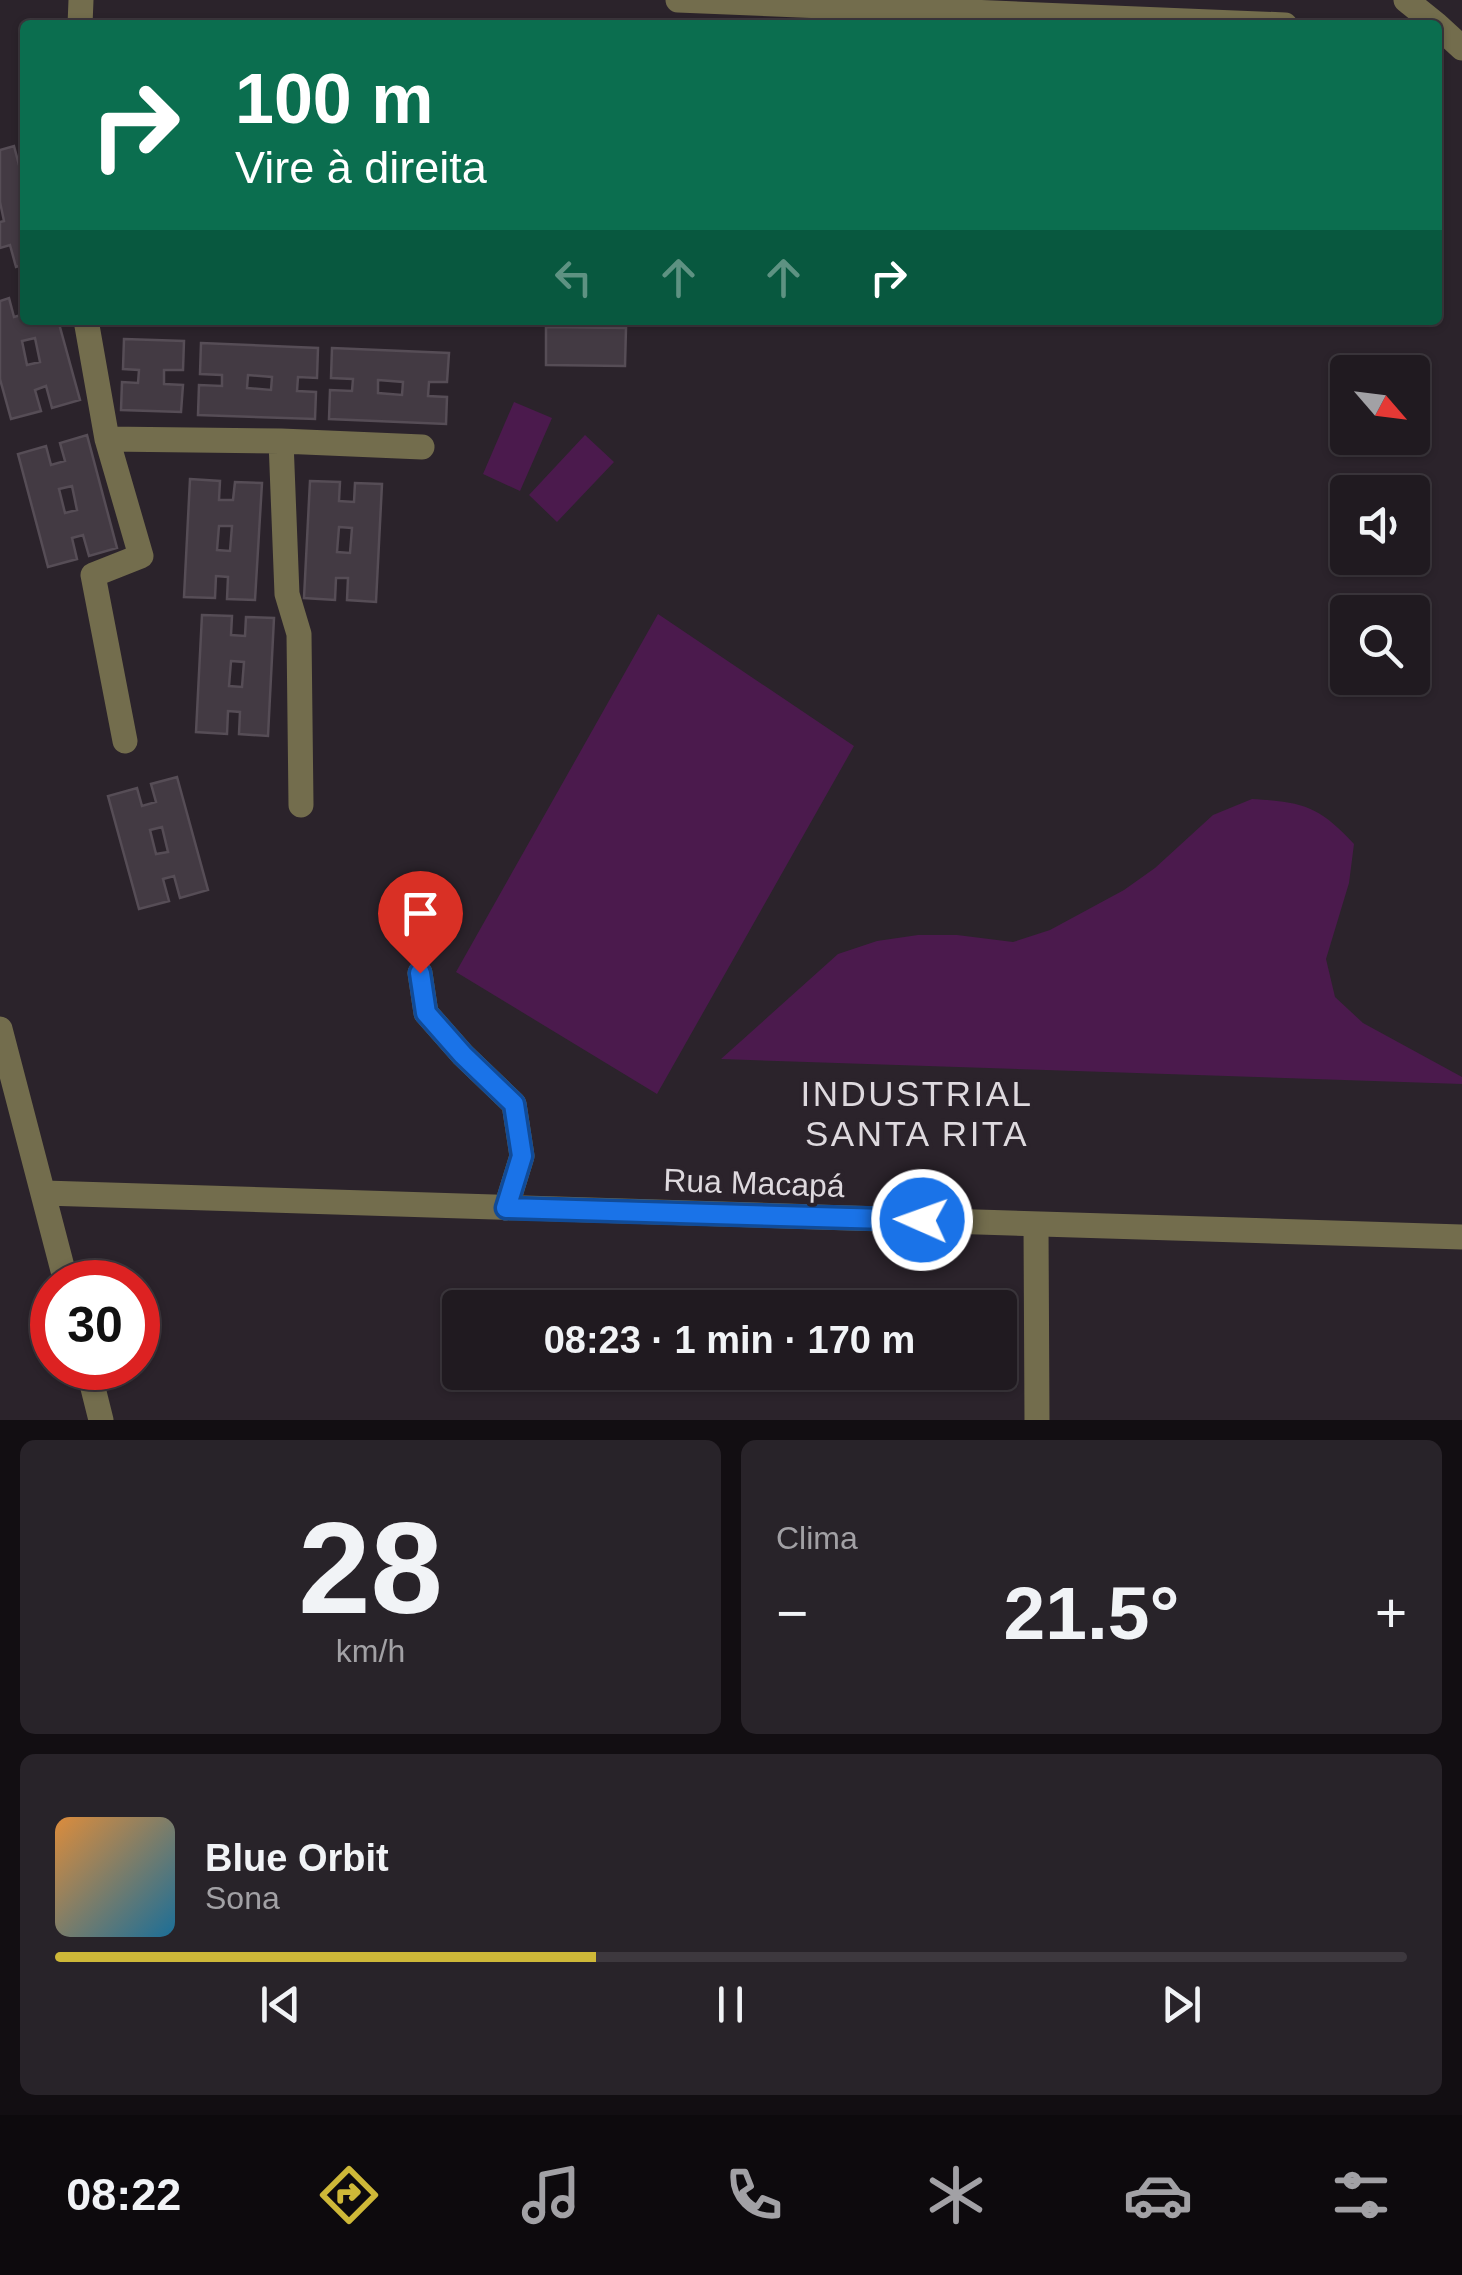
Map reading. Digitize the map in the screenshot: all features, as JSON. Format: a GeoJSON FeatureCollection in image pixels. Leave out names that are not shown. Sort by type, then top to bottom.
{"type":"FeatureCollection","features":[{"type":"Feature","properties":{"kind":"street"},"geometry":{"type":"LineString","coordinates":[[678,0],[1164,20]]}},
{"type":"Feature","properties":{"kind":"street"},"geometry":{"type":"LineString","coordinates":[[1406,0],[1430,20]]}},
{"type":"Feature","properties":{"kind":"street"},"geometry":{"type":"LineString","coordinates":[[87,325],[108,439],[141,556],[93,575],[125,741]]}},
{"type":"Feature","properties":{"kind":"street"},"geometry":{"type":"LineString","coordinates":[[108,439],[422,447]]}},
{"type":"Feature","properties":{"kind":"street"},"geometry":{"type":"LineString","coordinates":[[281,441],[287,594],[299,634],[302,805]]}},
{"type":"Feature","properties":{"kind":"street"},"geometry":{"type":"LineString","coordinates":[[420,973],[426,1013],[514,1104],[522,1156],[506,1208]]}},
{"type":"Feature","properties":{"kind":"street"},"geometry":{"type":"LineString","coordinates":[[0,1029],[61,1260]]}},
{"type":"Feature","properties":{"kind":"street","name":"Rua Macapá"},"geometry":{"type":"LineString","coordinates":[[44,1193],[1462,1237]]}},
{"type":"Feature","properties":{"kind":"street"},"geometry":{"type":"LineString","coordinates":[[1036,1224],[1037,1420]]}},
{"type":"Feature","properties":{"kind":"street"},"geometry":{"type":"LineString","coordinates":[[94,1390],[101,1420]]}},
{"type":"Feature","properties":{"kind":"shaded area"},"geometry":{"type":"Polygon","coordinates":[[[514,402],[552,418],[520,491],[483,474],[514,402]]]}},
{"type":"Feature","properties":{"kind":"shaded area"},"geometry":{"type":"Polygon","coordinates":[[[585,435],[614,462],[557,522],[529,495],[585,435]]]}},
{"type":"Feature","properties":{"kind":"shaded area"},"geometry":{"type":"Polygon","coordinates":[[[658,614],[854,746],[657,1094],[456,972],[658,614]]]}},
{"type":"Feature","properties":{"kind":"shaded area"},"geometry":{"type":"Polygon","coordinates":[[[1252,799],[1309,808],[1354,844],[1349,883],[1326,959],[1335,997],[1363,1023],[1462,1077],[1462,1084],[721,1059],[838,954],[877,941],[918,935],[1013,942],[1050,930],[1124,890],[1155,868],[1213,815],[1252,799]]]}},
{"type":"Feature","properties":{"kind":"building"},"geometry":{"type":"Polygon","coordinates":[[[14,146],[20,169],[20,266],[16,267],[10,245],[0,248],[0,222],[4,221],[0,150],[14,146]]]}},
{"type":"Feature","properties":{"kind":"building"},"geometry":{"type":"Polygon","coordinates":[[[9,298],[14,317],[20,315],[20,325],[59,325],[80,400],[52,408],[46,386],[35,390],[41,411],[11,419],[0,379],[0,301],[9,298]],[[35,338],[22,341],[27,365],[40,362],[35,338]]]}},
{"type":"Feature","properties":{"kind":"building"},"geometry":{"type":"Polygon","coordinates":[[[546,327],[626,328],[625,366],[546,365],[546,327]]]}},
{"type":"Feature","properties":{"kind":"building"},"geometry":{"type":"Polygon","coordinates":[[[124,339],[184,341],[183,370],[164,370],[164,384],[183,385],[181,412],[121,410],[122,382],[138,383],[139,370],[123,369],[124,339]]]}},
{"type":"Feature","properties":{"kind":"building"},"geometry":{"type":"Polygon","coordinates":[[[201,343],[318,348],[317,378],[298,377],[297,391],[316,392],[315,419],[198,415],[199,385],[222,386],[222,375],[200,374],[201,343]],[[248,375],[247,388],[271,390],[272,377],[248,375]]]}},
{"type":"Feature","properties":{"kind":"building"},"geometry":{"type":"Polygon","coordinates":[[[332,348],[449,353],[447,382],[429,382],[428,396],[447,397],[446,424],[329,419],[330,390],[352,391],[353,379],[331,378],[332,348]],[[378,380],[378,393],[402,395],[403,382],[378,380]]]}},
{"type":"Feature","properties":{"kind":"building"},"geometry":{"type":"Polygon","coordinates":[[[87,435],[117,548],[89,556],[83,535],[72,538],[77,559],[48,567],[18,454],[46,446],[51,465],[65,461],[60,443],[87,435]],[[72,486],[59,489],[65,513],[77,510],[72,486]]]}},
{"type":"Feature","properties":{"kind":"building"},"geometry":{"type":"Polygon","coordinates":[[[190,479],[220,481],[219,500],[233,500],[235,482],[262,483],[255,600],[227,599],[228,577],[216,576],[215,598],[184,597],[190,479]],[[219,526],[217,550],[230,551],[232,526],[219,526]]]}},
{"type":"Feature","properties":{"kind":"building"},"geometry":{"type":"Polygon","coordinates":[[[310,481],[340,482],[339,501],[354,502],[355,483],[382,484],[376,602],[347,600],[348,578],[336,578],[335,600],[304,598],[310,481]],[[339,527],[337,552],[350,553],[352,528],[339,527]]]}},
{"type":"Feature","properties":{"kind":"building"},"geometry":{"type":"Polygon","coordinates":[[[202,615],[232,616],[231,635],[245,636],[246,617],[274,618],[268,736],[239,734],[240,712],[228,711],[227,734],[196,732],[202,615]],[[231,661],[229,686],[242,687],[244,662],[231,661]]]}},
{"type":"Feature","properties":{"kind":"building"},"geometry":{"type":"Polygon","coordinates":[[[177,777],[208,890],[180,898],[174,876],[163,879],[169,901],[139,909],[108,796],[137,788],[142,806],[156,802],[151,784],[177,777]],[[162,827],[150,830],[156,854],[168,852],[162,827]]]}},
{"type":"Feature","properties":{"kind":"district","name":"INDUSTRIAL SANTA RITA"},"geometry":{"type":"Point","coordinates":[917,1113]}},
{"type":"Feature","properties":{"kind":"route"},"geometry":{"type":"LineString","coordinates":[[420,973],[426,1013],[514,1104],[522,1156],[506,1208],[922,1220]]}}]}
